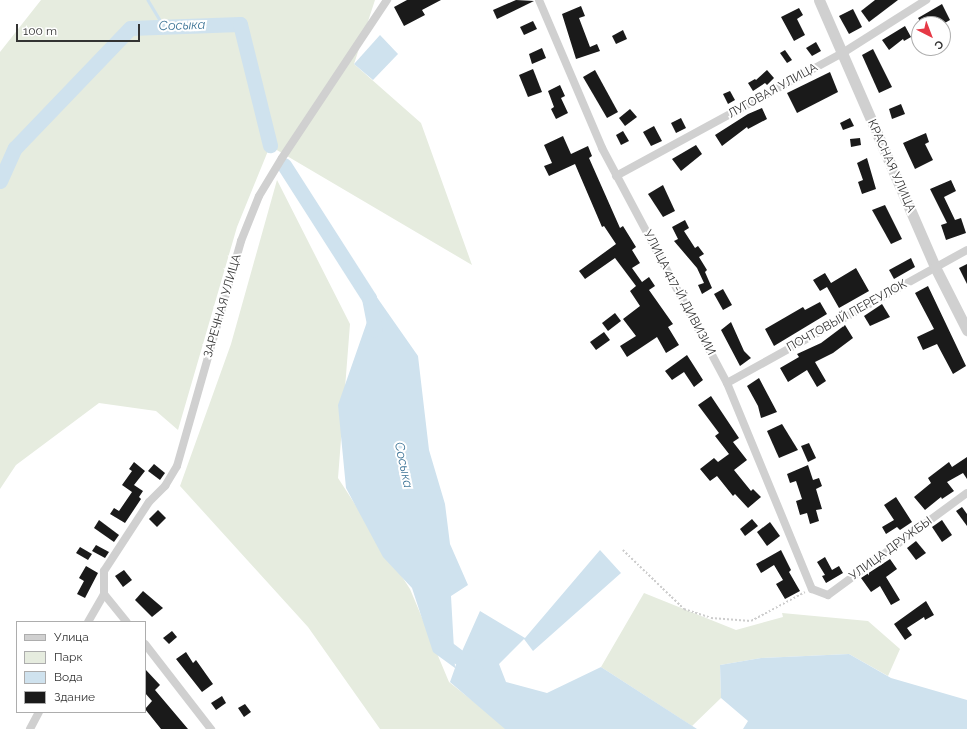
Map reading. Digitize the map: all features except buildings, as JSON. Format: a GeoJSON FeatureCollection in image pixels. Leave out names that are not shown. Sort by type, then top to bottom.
{"type":"FeatureCollection","features":[{"type":"Feature","properties":{"kind":"street","name":"ЗАРЕЧНАЯ УЛИЦА"},"geometry":{"type":"LineString","coordinates":[[89,621],[104,594],[104,571],[149,502],[165,486],[177,466],[241,241],[259,196],[282,158],[387,0]]}},
{"type":"Feature","properties":{"kind":"street","name":"УЛИЦА 417-Й ДИВИЗИИ"},"geometry":{"type":"LineString","coordinates":[[540,0],[602,148],[727,383],[812,589]]}},
{"type":"Feature","properties":{"kind":"street","name":"КРАСНАЯ УЛИЦА"},"geometry":{"type":"LineString","coordinates":[[818,0],[935,267],[967,330]]}},
{"type":"Feature","properties":{"kind":"street","name":"ЛУГОВАЯ УЛИЦА"},"geometry":{"type":"LineString","coordinates":[[616,176],[842,54],[926,0]]}},
{"type":"Feature","properties":{"kind":"street","name":"ПОЧТОВЫЙ ПЕРЕУЛОК"},"geometry":{"type":"LineString","coordinates":[[727,383],[967,250]]}},
{"type":"Feature","properties":{"kind":"street","name":"УЛИЦА ДРУЖБЫ"},"geometry":{"type":"LineString","coordinates":[[812,589],[828,595],[967,493]]}},
{"type":"Feature","properties":{"kind":"street"},"geometry":{"type":"LineString","coordinates":[[104,594],[126,621]]}},
{"type":"Feature","properties":{"kind":"street"},"geometry":{"type":"LineString","coordinates":[[146,645],[212,729]]}},
{"type":"Feature","properties":{"kind":"street"},"geometry":{"type":"LineString","coordinates":[[30,729],[38,713]]}},
{"type":"Feature","properties":{"kind":"path"},"geometry":{"type":"LineString","coordinates":[[623,550],[684,609],[711,618],[751,621],[812,589]]}},
{"type":"Feature","properties":{"kind":"green space"},"geometry":{"type":"Polygon","coordinates":[[[41,0],[375,0],[354,64],[421,123],[472,265],[270,146],[237,227],[178,430],[156,411],[99,403],[16,465],[0,489],[0,52],[41,0]]]}},
{"type":"Feature","properties":{"kind":"green space"},"geometry":{"type":"Polygon","coordinates":[[[277,180],[350,324],[338,478],[410,589],[449,682],[508,729],[380,729],[308,627],[180,486],[231,344],[277,180]]]}},
{"type":"Feature","properties":{"kind":"green space"},"geometry":{"type":"Polygon","coordinates":[[[644,593],[736,630],[783,617],[782,613],[868,621],[900,649],[888,676],[849,654],[761,658],[720,665],[721,698],[692,726],[601,667],[644,593]]]}},
{"type":"Feature","properties":{"kind":"water"},"geometry":{"type":"Polygon","coordinates":[[[380,35],[398,54],[373,80],[354,64],[380,35]]]}},
{"type":"Feature","properties":{"kind":"water"},"geometry":{"type":"Polygon","coordinates":[[[376,296],[418,356],[429,450],[445,504],[450,544],[468,585],[451,596],[455,667],[480,611],[525,638],[600,550],[621,573],[533,651],[524,639],[499,664],[506,682],[547,693],[601,667],[697,729],[505,729],[450,682],[455,668],[433,652],[412,588],[383,557],[346,488],[338,405],[376,296]]]}},
{"type":"Feature","properties":{"kind":"water"},"geometry":{"type":"Polygon","coordinates":[[[849,654],[891,678],[967,700],[967,729],[743,729],[748,721],[721,698],[720,665],[761,658],[849,654]]]}},
{"type":"Feature","properties":{"kind":"waterway"},"geometry":{"type":"LineString","coordinates":[[148,0],[164,27]]}},
{"type":"Feature","properties":{"kind":"waterway","name":"Сосыка"},"geometry":{"type":"LineString","coordinates":[[0,181],[15,148],[130,28],[240,24],[270,145]]}},
{"type":"Feature","properties":{"kind":"waterway","name":"Сосыка"},"geometry":{"type":"LineString","coordinates":[[284,165],[369,298],[375,329]]}},
{"type":"Feature","properties":{"kind":"waterway","name":"Сосыка"},"geometry":{"type":"LineString","coordinates":[[439,642],[476,670]]}}]}
